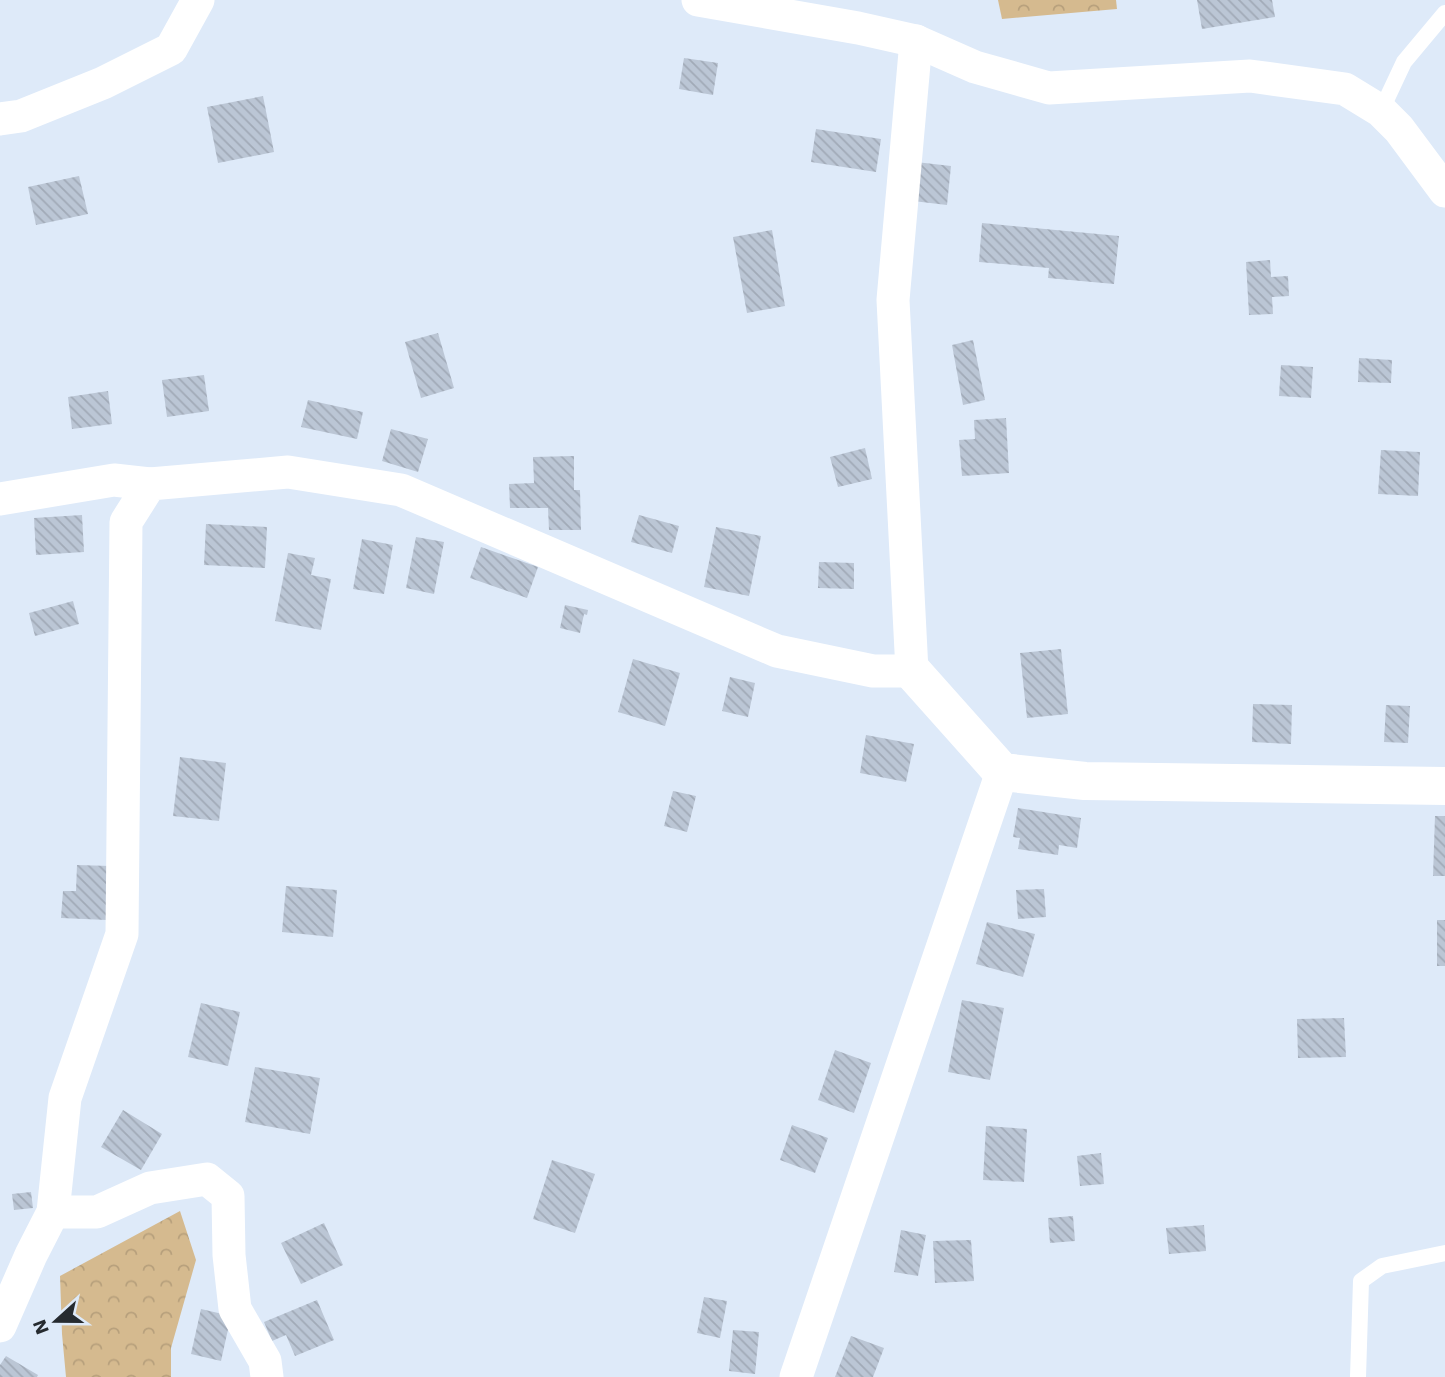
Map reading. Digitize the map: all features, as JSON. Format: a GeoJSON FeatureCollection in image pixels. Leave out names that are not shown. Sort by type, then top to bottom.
{"type":"FeatureCollection","features":[{"type":"Feature","properties":{"kind":"street"},"geometry":{"type":"LineString","coordinates":[[0,120],[20,116],[103,83],[171,49],[198,0]]}},
{"type":"Feature","properties":{"kind":"street"},"geometry":{"type":"LineString","coordinates":[[698,0],[916,41],[975,67],[1049,88],[1250,76],[1345,89],[1381,111],[1399,130],[1445,191]]}},
{"type":"Feature","properties":{"kind":"street"},"geometry":{"type":"LineString","coordinates":[[916,41],[893,300],[912,671],[1002,772],[1085,781],[1445,786]]}},
{"type":"Feature","properties":{"kind":"street"},"geometry":{"type":"LineString","coordinates":[[0,499],[114,480],[150,484],[288,472],[401,490],[777,651],[873,671],[912,671]]}},
{"type":"Feature","properties":{"kind":"street"},"geometry":{"type":"LineString","coordinates":[[0,1326],[53,1212],[65,1098],[122,934],[126,522],[150,484]]}},
{"type":"Feature","properties":{"kind":"street"},"geometry":{"type":"LineString","coordinates":[[796,1377],[1002,772]]}},
{"type":"Feature","properties":{"kind":"street"},"geometry":{"type":"LineString","coordinates":[[53,1212],[97,1213],[150,1188],[208,1179],[228,1196],[229,1255],[235,1309],[265,1361],[267,1377]]}},
{"type":"Feature","properties":{"kind":"lane"},"geometry":{"type":"LineString","coordinates":[[1381,111],[1404,62],[1445,13]]}},
{"type":"Feature","properties":{"kind":"lane"},"geometry":{"type":"LineString","coordinates":[[1358,1377],[1361,1281],[1382,1266],[1445,1253]]}},
{"type":"Feature","properties":{"kind":"green space"},"geometry":{"type":"Polygon","coordinates":[[[998,0],[1116,0],[1117,9],[1002,19],[998,0]]]}},
{"type":"Feature","properties":{"kind":"green space"},"geometry":{"type":"Polygon","coordinates":[[[180,1211],[196,1260],[171,1348],[171,1377],[66,1377],[60,1276],[180,1211]]]}},
{"type":"Feature","properties":{"kind":"building"},"geometry":{"type":"Polygon","coordinates":[[[1197,0],[1272,0],[1275,17],[1202,29],[1197,0]]]}},
{"type":"Feature","properties":{"kind":"building"},"geometry":{"type":"Polygon","coordinates":[[[684,58],[718,63],[713,95],[679,89],[684,58]]]}},
{"type":"Feature","properties":{"kind":"building"},"geometry":{"type":"Polygon","coordinates":[[[263,96],[274,152],[218,163],[207,107],[263,96]]]}},
{"type":"Feature","properties":{"kind":"building"},"geometry":{"type":"Polygon","coordinates":[[[816,129],[881,139],[876,172],[811,162],[816,129]]]}},
{"type":"Feature","properties":{"kind":"building"},"geometry":{"type":"Polygon","coordinates":[[[916,162],[951,166],[947,205],[913,201],[916,162]]]}},
{"type":"Feature","properties":{"kind":"building"},"geometry":{"type":"Polygon","coordinates":[[[79,176],[88,214],[36,225],[28,187],[79,176]]]}},
{"type":"Feature","properties":{"kind":"building"},"geometry":{"type":"Polygon","coordinates":[[[982,223],[1119,236],[1114,284],[1048,278],[1049,268],[979,262],[982,223]]]}},
{"type":"Feature","properties":{"kind":"building"},"geometry":{"type":"Polygon","coordinates":[[[772,230],[785,306],[747,313],[733,237],[772,230]]]}},
{"type":"Feature","properties":{"kind":"building"},"geometry":{"type":"Polygon","coordinates":[[[1270,260],[1271,277],[1288,276],[1289,296],[1272,297],[1273,314],[1249,315],[1246,262],[1270,260]]]}},
{"type":"Feature","properties":{"kind":"building"},"geometry":{"type":"Polygon","coordinates":[[[438,333],[454,388],[421,398],[405,342],[438,333]]]}},
{"type":"Feature","properties":{"kind":"building"},"geometry":{"type":"Polygon","coordinates":[[[973,340],[985,400],[963,405],[952,345],[973,340]]]}},
{"type":"Feature","properties":{"kind":"building"},"geometry":{"type":"Polygon","coordinates":[[[1359,358],[1392,360],[1391,383],[1358,382],[1359,358]]]}},
{"type":"Feature","properties":{"kind":"building"},"geometry":{"type":"Polygon","coordinates":[[[1281,365],[1313,367],[1311,398],[1279,396],[1281,365]]]}},
{"type":"Feature","properties":{"kind":"building"},"geometry":{"type":"Polygon","coordinates":[[[204,375],[209,411],[167,417],[162,380],[204,375]]]}},
{"type":"Feature","properties":{"kind":"building"},"geometry":{"type":"Polygon","coordinates":[[[108,391],[112,424],[72,429],[68,397],[108,391]]]}},
{"type":"Feature","properties":{"kind":"building"},"geometry":{"type":"Polygon","coordinates":[[[308,400],[363,412],[357,439],[301,427],[308,400]]]}},
{"type":"Feature","properties":{"kind":"building"},"geometry":{"type":"Polygon","coordinates":[[[1006,418],[1009,473],[962,476],[959,440],[975,439],[974,420],[1006,418]]]}},
{"type":"Feature","properties":{"kind":"building"},"geometry":{"type":"Polygon","coordinates":[[[391,429],[428,439],[418,472],[382,461],[391,429]]]}},
{"type":"Feature","properties":{"kind":"building"},"geometry":{"type":"Polygon","coordinates":[[[865,448],[872,479],[838,487],[830,457],[865,448]]]}},
{"type":"Feature","properties":{"kind":"building"},"geometry":{"type":"Polygon","coordinates":[[[1381,450],[1420,452],[1418,496],[1378,494],[1381,450]]]}},
{"type":"Feature","properties":{"kind":"building"},"geometry":{"type":"Polygon","coordinates":[[[574,456],[574,490],[580,490],[581,530],[549,530],[548,508],[510,508],[509,484],[534,483],[533,457],[574,456]]]}},
{"type":"Feature","properties":{"kind":"building"},"geometry":{"type":"Polygon","coordinates":[[[82,515],[84,552],[36,555],[34,518],[82,515]]]}},
{"type":"Feature","properties":{"kind":"building"},"geometry":{"type":"Polygon","coordinates":[[[639,515],[679,526],[672,553],[631,542],[639,515]]]}},
{"type":"Feature","properties":{"kind":"building"},"geometry":{"type":"Polygon","coordinates":[[[206,524],[267,527],[265,568],[204,565],[206,524]]]}},
{"type":"Feature","properties":{"kind":"building"},"geometry":{"type":"Polygon","coordinates":[[[716,527],[761,536],[749,596],[704,587],[716,527]]]}},
{"type":"Feature","properties":{"kind":"building"},"geometry":{"type":"Polygon","coordinates":[[[416,537],[444,542],[434,594],[406,588],[416,537]]]}},
{"type":"Feature","properties":{"kind":"building"},"geometry":{"type":"Polygon","coordinates":[[[362,539],[393,545],[384,594],[353,589],[362,539]]]}},
{"type":"Feature","properties":{"kind":"building"},"geometry":{"type":"Polygon","coordinates":[[[481,547],[538,567],[527,598],[470,578],[481,547]]]}},
{"type":"Feature","properties":{"kind":"building"},"geometry":{"type":"Polygon","coordinates":[[[288,553],[315,558],[311,575],[331,579],[321,630],[275,621],[288,553]]]}},
{"type":"Feature","properties":{"kind":"building"},"geometry":{"type":"Polygon","coordinates":[[[819,562],[854,563],[854,589],[818,588],[819,562]]]}},
{"type":"Feature","properties":{"kind":"building"},"geometry":{"type":"Polygon","coordinates":[[[73,601],[79,624],[35,636],[29,613],[73,601]]]}},
{"type":"Feature","properties":{"kind":"building"},"geometry":{"type":"Polygon","coordinates":[[[565,605],[588,610],[587,615],[584,614],[580,633],[560,628],[565,605]]]}},
{"type":"Feature","properties":{"kind":"building"},"geometry":{"type":"Polygon","coordinates":[[[1061,649],[1068,714],[1027,718],[1020,653],[1061,649]]]}},
{"type":"Feature","properties":{"kind":"building"},"geometry":{"type":"Polygon","coordinates":[[[633,659],[680,673],[665,726],[618,712],[633,659]]]}},
{"type":"Feature","properties":{"kind":"building"},"geometry":{"type":"Polygon","coordinates":[[[730,677],[755,683],[748,717],[722,711],[730,677]]]}},
{"type":"Feature","properties":{"kind":"building"},"geometry":{"type":"Polygon","coordinates":[[[1253,704],[1292,705],[1291,744],[1252,742],[1253,704]]]}},
{"type":"Feature","properties":{"kind":"building"},"geometry":{"type":"Polygon","coordinates":[[[1386,705],[1410,706],[1408,743],[1384,742],[1386,705]]]}},
{"type":"Feature","properties":{"kind":"building"},"geometry":{"type":"Polygon","coordinates":[[[866,735],[914,744],[906,782],[860,773],[866,735]]]}},
{"type":"Feature","properties":{"kind":"building"},"geometry":{"type":"Polygon","coordinates":[[[180,757],[226,763],[219,821],[173,816],[180,757]]]}},
{"type":"Feature","properties":{"kind":"building"},"geometry":{"type":"Polygon","coordinates":[[[673,791],[696,796],[687,832],[664,826],[673,791]]]}},
{"type":"Feature","properties":{"kind":"building"},"geometry":{"type":"Polygon","coordinates":[[[1018,808],[1081,818],[1077,848],[1059,845],[1058,855],[1018,849],[1020,838],[1013,837],[1018,808]]]}},
{"type":"Feature","properties":{"kind":"building"},"geometry":{"type":"Polygon","coordinates":[[[1435,816],[1445,816],[1445,876],[1433,876],[1435,816]]]}},
{"type":"Feature","properties":{"kind":"building"},"geometry":{"type":"Polygon","coordinates":[[[77,865],[110,866],[107,920],[61,918],[63,891],[76,891],[77,865]]]}},
{"type":"Feature","properties":{"kind":"building"},"geometry":{"type":"Polygon","coordinates":[[[286,886],[337,890],[333,937],[282,932],[286,886]]]}},
{"type":"Feature","properties":{"kind":"building"},"geometry":{"type":"Polygon","coordinates":[[[1044,889],[1046,917],[1018,919],[1016,890],[1044,889]]]}},
{"type":"Feature","properties":{"kind":"building"},"geometry":{"type":"Polygon","coordinates":[[[1437,920],[1445,920],[1445,966],[1437,966],[1437,920]]]}},
{"type":"Feature","properties":{"kind":"building"},"geometry":{"type":"Polygon","coordinates":[[[987,922],[1035,934],[1023,977],[976,964],[987,922]]]}},
{"type":"Feature","properties":{"kind":"building"},"geometry":{"type":"Polygon","coordinates":[[[962,1000],[1004,1008],[990,1080],[948,1072],[962,1000]]]}},
{"type":"Feature","properties":{"kind":"building"},"geometry":{"type":"Polygon","coordinates":[[[201,1003],[240,1012],[228,1066],[188,1057],[201,1003]]]}},
{"type":"Feature","properties":{"kind":"building"},"geometry":{"type":"Polygon","coordinates":[[[1344,1018],[1346,1057],[1298,1058],[1297,1019],[1344,1018]]]}},
{"type":"Feature","properties":{"kind":"building"},"geometry":{"type":"Polygon","coordinates":[[[835,1050],[871,1063],[854,1113],[818,1100],[835,1050]]]}},
{"type":"Feature","properties":{"kind":"building"},"geometry":{"type":"Polygon","coordinates":[[[255,1067],[320,1078],[310,1134],[245,1122],[255,1067]]]}},
{"type":"Feature","properties":{"kind":"building"},"geometry":{"type":"Polygon","coordinates":[[[123,1110],[162,1134],[141,1170],[101,1147],[123,1110]]]}},
{"type":"Feature","properties":{"kind":"building"},"geometry":{"type":"Polygon","coordinates":[[[792,1125],[828,1138],[815,1173],[780,1160],[792,1125]]]}},
{"type":"Feature","properties":{"kind":"building"},"geometry":{"type":"Polygon","coordinates":[[[986,1126],[1027,1129],[1024,1182],[983,1180],[986,1126]]]}},
{"type":"Feature","properties":{"kind":"building"},"geometry":{"type":"Polygon","coordinates":[[[1101,1153],[1104,1184],[1080,1186],[1077,1156],[1101,1153]]]}},
{"type":"Feature","properties":{"kind":"building"},"geometry":{"type":"Polygon","coordinates":[[[552,1160],[595,1174],[575,1233],[533,1219],[552,1160]]]}},
{"type":"Feature","properties":{"kind":"building"},"geometry":{"type":"Polygon","coordinates":[[[31,1192],[33,1208],[14,1210],[12,1194],[31,1192]]]}},
{"type":"Feature","properties":{"kind":"building"},"geometry":{"type":"Polygon","coordinates":[[[1073,1216],[1075,1241],[1050,1243],[1048,1218],[1073,1216]]]}},
{"type":"Feature","properties":{"kind":"building"},"geometry":{"type":"Polygon","coordinates":[[[324,1223],[343,1265],[301,1284],[281,1243],[324,1223]]]}},
{"type":"Feature","properties":{"kind":"building"},"geometry":{"type":"Polygon","coordinates":[[[1204,1225],[1206,1251],[1169,1254],[1166,1228],[1204,1225]]]}},
{"type":"Feature","properties":{"kind":"building"},"geometry":{"type":"Polygon","coordinates":[[[901,1230],[926,1235],[918,1276],[894,1272],[901,1230]]]}},
{"type":"Feature","properties":{"kind":"building"},"geometry":{"type":"Polygon","coordinates":[[[971,1240],[974,1281],[935,1283],[933,1241],[971,1240]]]}},
{"type":"Feature","properties":{"kind":"building"},"geometry":{"type":"Polygon","coordinates":[[[704,1297],[727,1301],[720,1338],[697,1333],[704,1297]]]}},
{"type":"Feature","properties":{"kind":"building"},"geometry":{"type":"Polygon","coordinates":[[[317,1300],[334,1340],[295,1356],[286,1335],[272,1341],[264,1322],[317,1300]]]}},
{"type":"Feature","properties":{"kind":"building"},"geometry":{"type":"Polygon","coordinates":[[[201,1309],[231,1316],[221,1361],[191,1354],[201,1309]]]}},
{"type":"Feature","properties":{"kind":"building"},"geometry":{"type":"Polygon","coordinates":[[[733,1330],[759,1332],[755,1374],[729,1371],[733,1330]]]}},
{"type":"Feature","properties":{"kind":"building"},"geometry":{"type":"Polygon","coordinates":[[[851,1336],[884,1348],[873,1377],[835,1377],[851,1336]]]}},
{"type":"Feature","properties":{"kind":"building"},"geometry":{"type":"Polygon","coordinates":[[[6,1356],[38,1375],[37,1377],[0,1377],[0,1365],[6,1356]]]}}]}
